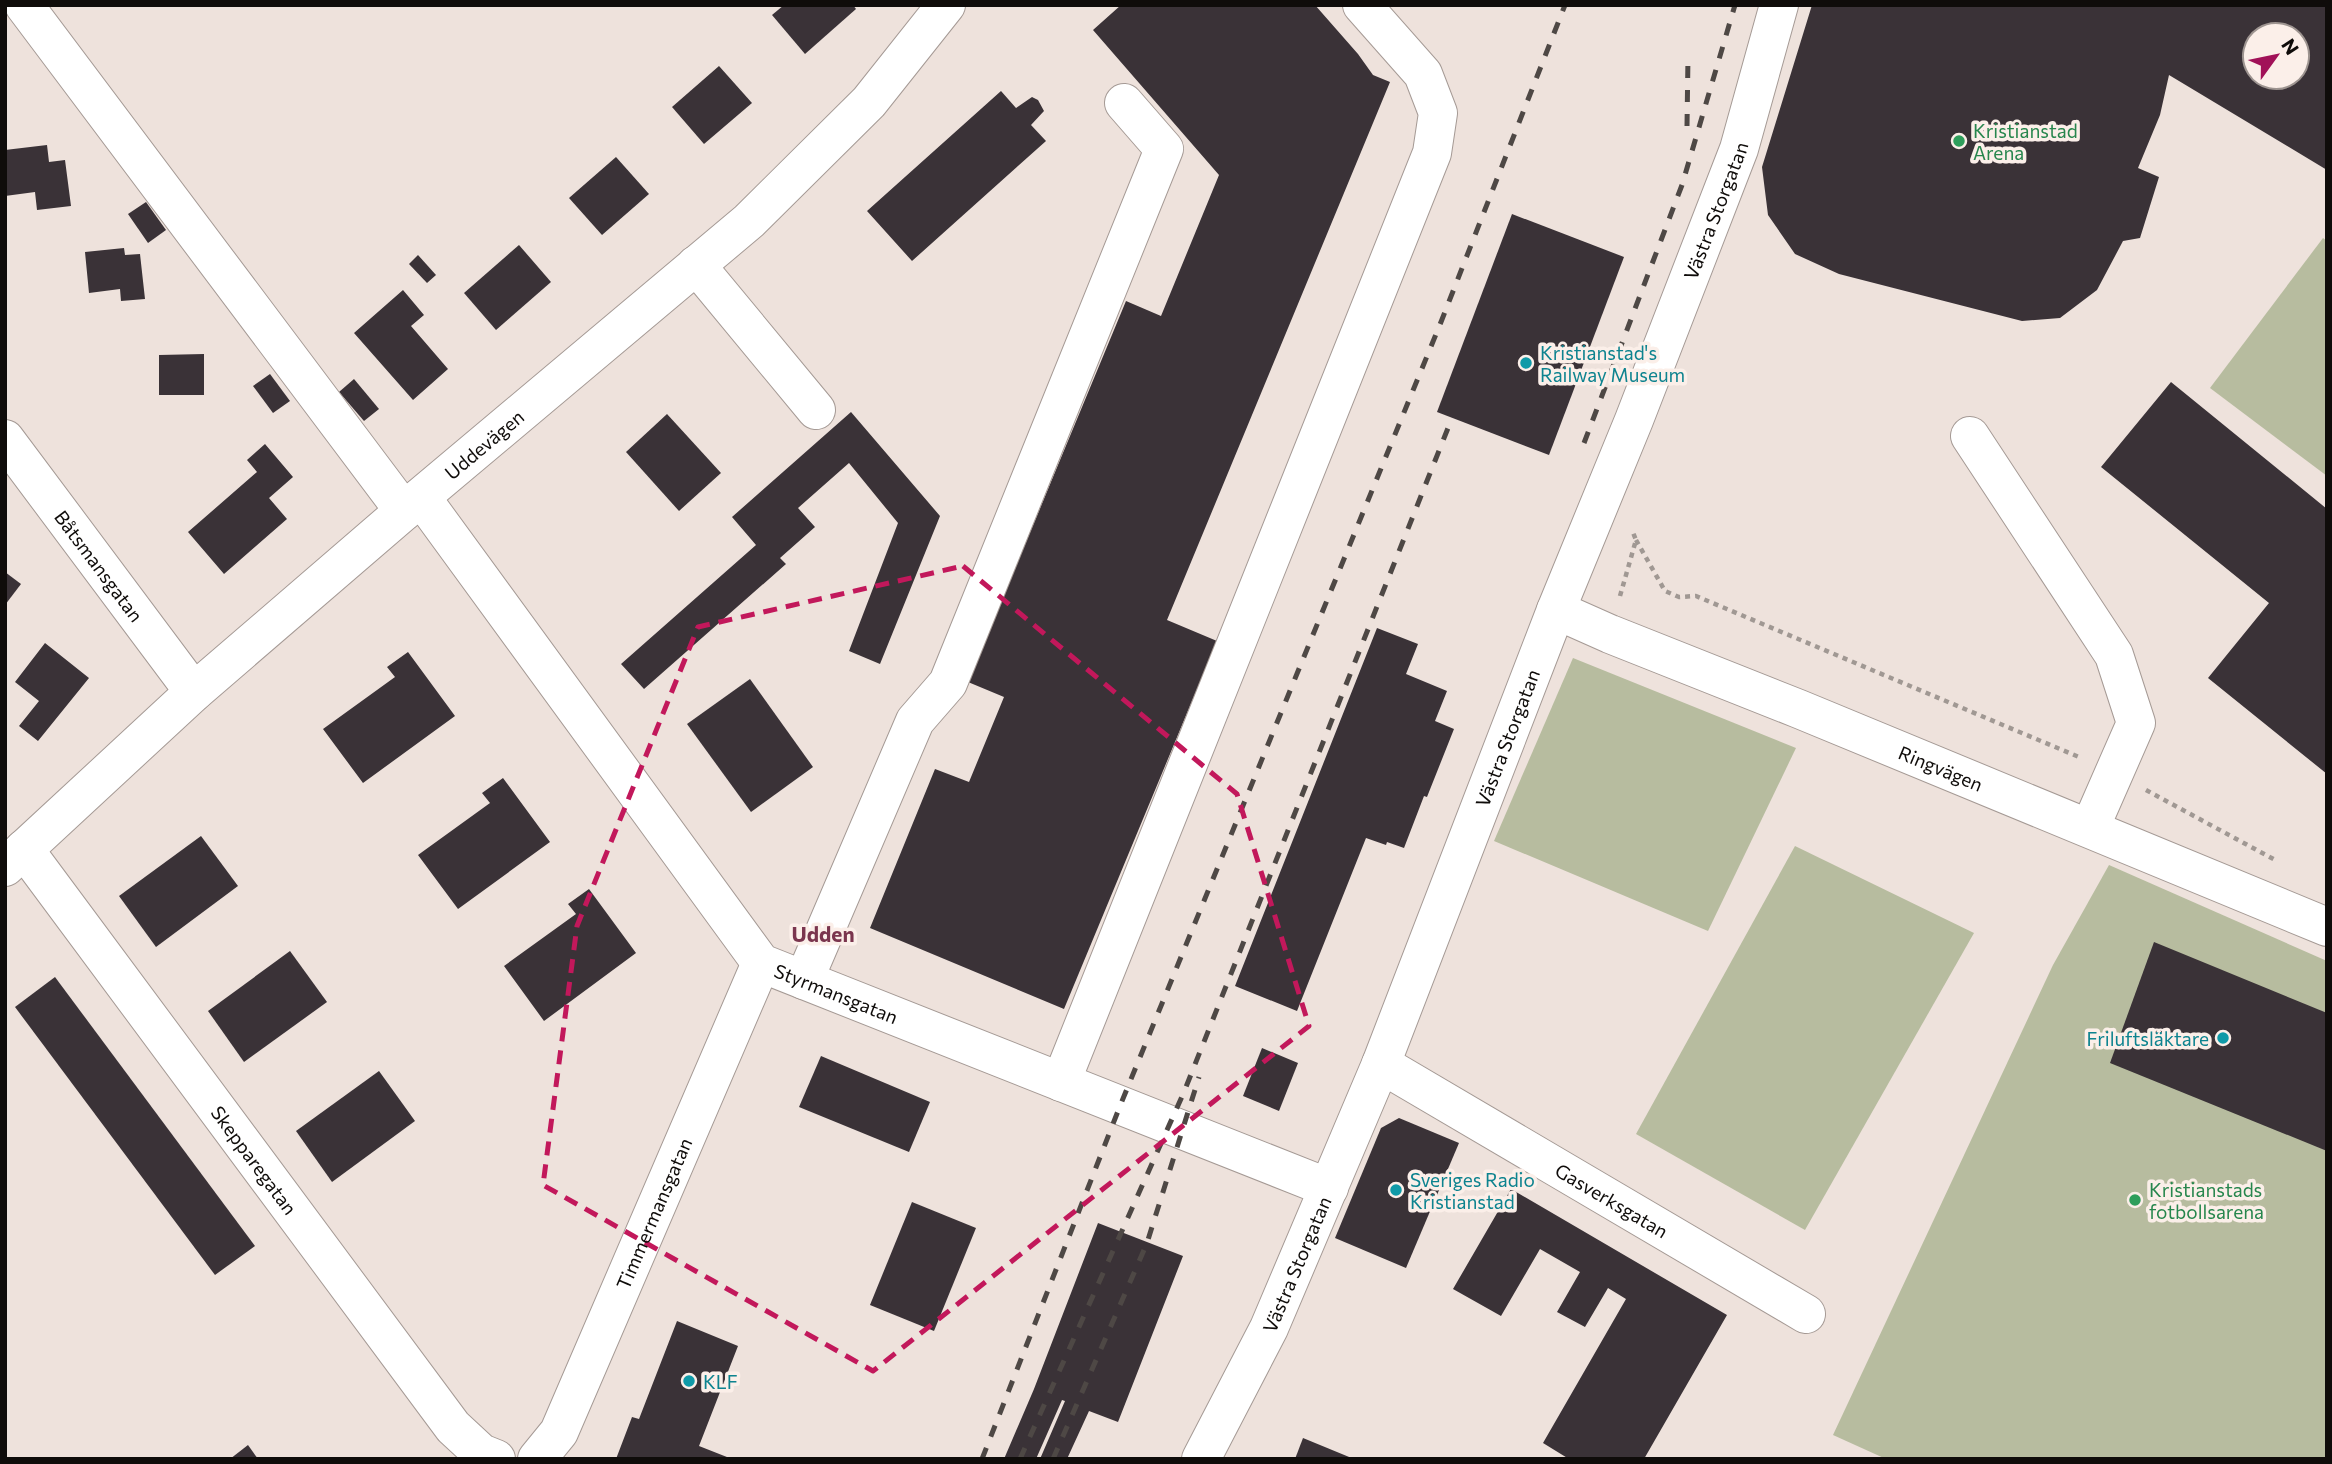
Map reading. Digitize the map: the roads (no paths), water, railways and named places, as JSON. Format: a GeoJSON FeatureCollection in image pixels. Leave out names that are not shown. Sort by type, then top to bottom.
{"type":"FeatureCollection","features":[{"type":"Feature","properties":{"kind":"street","name":"Styrmansgatan"},"geometry":{"type":"LineString","coordinates":[[24,5],[413,504],[761,963],[1329,1188]]}},
{"type":"Feature","properties":{"kind":"street","name":"Uddevägen"},"geometry":{"type":"LineString","coordinates":[[15,858],[194,692],[749,221],[869,102],[946,5]]}},
{"type":"Feature","properties":{"kind":"street"},"geometry":{"type":"LineString","coordinates":[[1061,1082],[1432,153],[1438,113],[1423,74],[1362,5]]}},
{"type":"Feature","properties":{"kind":"street","name":"Västra Storgatan"},"geometry":{"type":"LineString","coordinates":[[1201,1459],[1269,1328],[1381,1065],[1556,610],[1611,478],[1739,149],[1779,5]]}},
{"type":"Feature","properties":{"kind":"street"},"geometry":{"type":"LineString","coordinates":[[804,980],[915,721],[948,683],[1164,149],[1124,103]]}},
{"type":"Feature","properties":{"kind":"street"},"geometry":{"type":"LineString","coordinates":[[696,265],[816,410]]}},
{"type":"Feature","properties":{"kind":"street"},"geometry":{"type":"LineString","coordinates":[[1970,436],[2114,655],[2136,723],[2090,828]]}},
{"type":"Feature","properties":{"kind":"street","name":"Båtsmansgatan"},"geometry":{"type":"LineString","coordinates":[[5,439],[194,692]]}},
{"type":"Feature","properties":{"kind":"street","name":"Ringvägen"},"geometry":{"type":"LineString","coordinates":[[1556,610],[2327,927]]}},
{"type":"Feature","properties":{"kind":"street","name":"Skepparegatan"},"geometry":{"type":"LineString","coordinates":[[15,858],[453,1427],[481,1453],[496,1459]]}},
{"type":"Feature","properties":{"kind":"street","name":"Timmermansgatan"},"geometry":{"type":"LineString","coordinates":[[537,1459],[559,1432],[761,963]]}},
{"type":"Feature","properties":{"kind":"street","name":"Gasverksgatan"},"geometry":{"type":"LineString","coordinates":[[1381,1065],[1806,1314]]}},
{"type":"Feature","properties":{"kind":"railway"},"geometry":{"type":"LineString","coordinates":[[982,1459],[1120,1106],[1441,322],[1565,5]]}},
{"type":"Feature","properties":{"kind":"railway"},"geometry":{"type":"LineString","coordinates":[[1584,443],[1682,185],[1735,5]]}},
{"type":"Feature","properties":{"kind":"railway"},"geometry":{"type":"LineString","coordinates":[[1687,126],[1688,56]]}},
{"type":"Feature","properties":{"kind":"railway"},"geometry":{"type":"LineString","coordinates":[[1020,1459],[1184,1092],[1452,418]]}},
{"type":"Feature","properties":{"kind":"railway"},"geometry":{"type":"LineString","coordinates":[[1053,1459],[1147,1243],[1199,1077]]}},
{"type":"Feature","properties":{"kind":"place","name":"Kristianstad Arena"},"geometry":{"type":"Point","coordinates":[1959,141]}},
{"type":"Feature","properties":{"kind":"place","name":"Kristianstad's Railway Museum"},"geometry":{"type":"Point","coordinates":[1526,363]}},
{"type":"Feature","properties":{"kind":"place","name":"Friluftsläktare"},"geometry":{"type":"Point","coordinates":[2223,1038]}},
{"type":"Feature","properties":{"kind":"place","name":"Sveriges Radio Kristianstad"},"geometry":{"type":"Point","coordinates":[1396,1190]}},
{"type":"Feature","properties":{"kind":"place","name":"Kristianstads fotbollsarena"},"geometry":{"type":"Point","coordinates":[2135,1200]}},
{"type":"Feature","properties":{"kind":"place","name":"KLF"},"geometry":{"type":"Point","coordinates":[689,1381]}},
{"type":"Feature","properties":{"kind":"district","name":"Udden"},"geometry":{"type":"Point","coordinates":[823,933]}}]}
